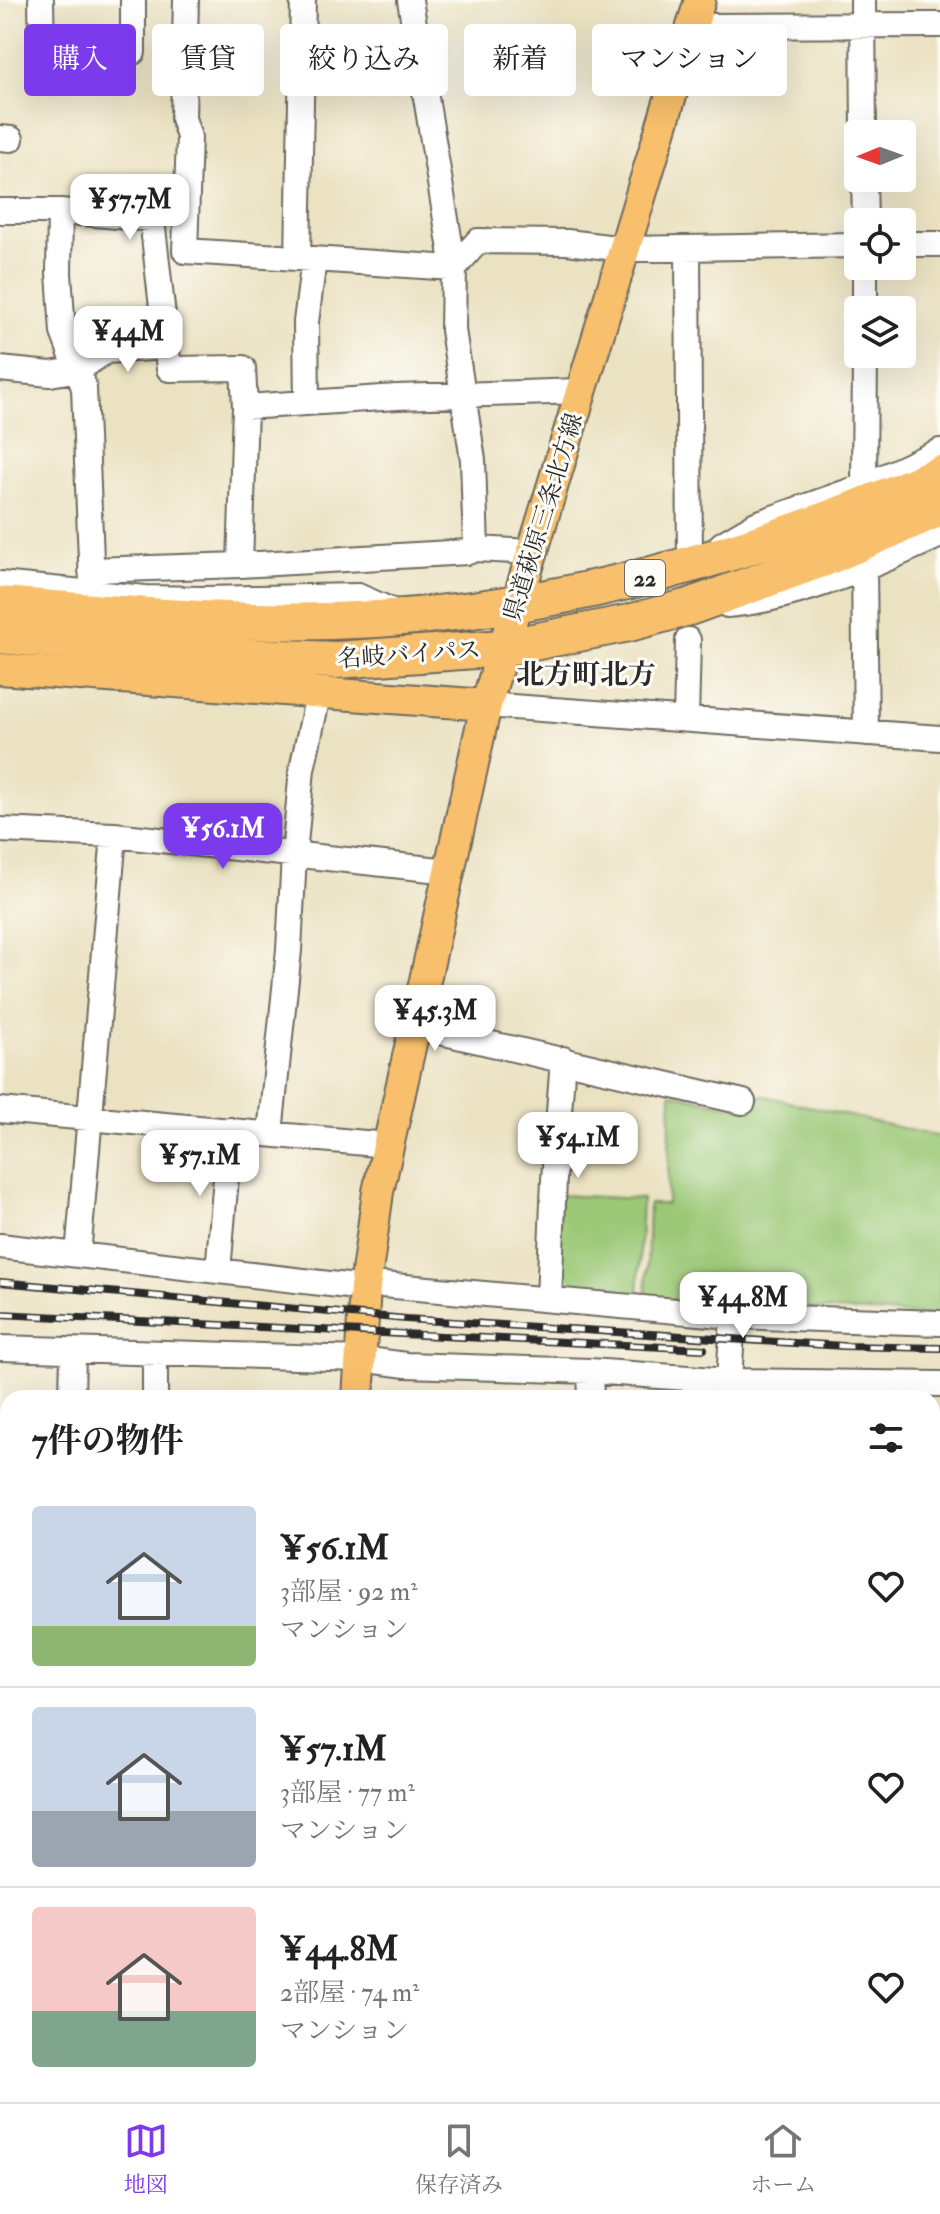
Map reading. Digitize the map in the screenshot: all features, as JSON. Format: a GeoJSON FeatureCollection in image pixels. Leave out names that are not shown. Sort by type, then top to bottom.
{"type":"FeatureCollection","features":[{"type":"Feature","properties":{"kind":"highway","name":"名岐バイパス"},"geometry":{"type":"LineString","coordinates":[[0,605],[225,622],[335,621],[516,605],[639,580],[810,528],[940,474]]}},
{"type":"Feature","properties":{"kind":"highway","name":"名岐バイパス"},"geometry":{"type":"LineString","coordinates":[[0,635],[226,656],[337,660],[503,648],[629,623],[688,624],[827,557],[940,508]]}},
{"type":"Feature","properties":{"kind":"main road","name":"県道萩原三条北方線"},"geometry":{"type":"LineString","coordinates":[[359,1390],[365,1287],[387,1145],[486,705],[696,13]]}},
{"type":"Feature","properties":{"kind":"main road"},"geometry":{"type":"LineString","coordinates":[[0,669],[486,705]]}},
{"type":"Feature","properties":{"kind":"street"},"geometry":{"type":"LineString","coordinates":[[41,0],[42,51],[133,52],[133,0]]}},
{"type":"Feature","properties":{"kind":"street"},"geometry":{"type":"LineString","coordinates":[[185,251],[189,137],[183,118],[186,0]]}},
{"type":"Feature","properties":{"kind":"street"},"geometry":{"type":"LineString","coordinates":[[303,0],[307,403]]}},
{"type":"Feature","properties":{"kind":"street"},"geometry":{"type":"LineString","coordinates":[[410,0],[454,268],[453,330],[473,460],[476,549]]}},
{"type":"Feature","properties":{"kind":"street"},"geometry":{"type":"LineString","coordinates":[[863,0],[864,120]]}},
{"type":"Feature","properties":{"kind":"street"},"geometry":{"type":"LineString","coordinates":[[696,13],[862,26],[940,25]]}},
{"type":"Feature","properties":{"kind":"street"},"geometry":{"type":"LineString","coordinates":[[0,211],[60,211],[152,219],[169,369],[243,368],[245,407],[240,565]]}},
{"type":"Feature","properties":{"kind":"street"},"geometry":{"type":"LineString","coordinates":[[60,211],[59,273],[63,332],[84,388],[93,594]]}},
{"type":"Feature","properties":{"kind":"street"},"geometry":{"type":"LineString","coordinates":[[454,268],[478,241],[567,242],[624,249],[844,245]]}},
{"type":"Feature","properties":{"kind":"street"},"geometry":{"type":"LineString","coordinates":[[916,244],[940,244]]}},
{"type":"Feature","properties":{"kind":"street"},"geometry":{"type":"LineString","coordinates":[[155,249],[454,268]]}},
{"type":"Feature","properties":{"kind":"street"},"geometry":{"type":"LineString","coordinates":[[688,249],[690,564]]}},
{"type":"Feature","properties":{"kind":"street"},"geometry":{"type":"LineString","coordinates":[[0,369],[50,374],[79,369],[106,351],[166,347]]}},
{"type":"Feature","properties":{"kind":"street"},"geometry":{"type":"LineString","coordinates":[[864,486],[865,368]]}},
{"type":"Feature","properties":{"kind":"street"},"geometry":{"type":"LineString","coordinates":[[245,407],[580,391]]}},
{"type":"Feature","properties":{"kind":"street"},"geometry":{"type":"LineString","coordinates":[[690,564],[756,524],[864,486],[940,451]]}},
{"type":"Feature","properties":{"kind":"street"},"geometry":{"type":"LineString","coordinates":[[686,719],[688,624],[864,567],[940,535]]}},
{"type":"Feature","properties":{"kind":"street"},"geometry":{"type":"LineString","coordinates":[[91,570],[240,565],[468,552],[476,549],[533,552]]}},
{"type":"Feature","properties":{"kind":"street"},"geometry":{"type":"LineString","coordinates":[[864,567],[866,733]]}},
{"type":"Feature","properties":{"kind":"street"},"geometry":{"type":"LineString","coordinates":[[0,584],[93,594],[204,599],[358,596],[403,616]]}},
{"type":"Feature","properties":{"kind":"street"},"geometry":{"type":"LineString","coordinates":[[270,1133],[289,950],[302,769],[319,691]]}},
{"type":"Feature","properties":{"kind":"street"},"geometry":{"type":"LineString","coordinates":[[486,705],[940,738]]}},
{"type":"Feature","properties":{"kind":"street"},"geometry":{"type":"LineString","coordinates":[[0,830],[114,835],[449,871]]}},
{"type":"Feature","properties":{"kind":"street"},"geometry":{"type":"LineString","coordinates":[[78,1255],[114,835]]}},
{"type":"Feature","properties":{"kind":"street"},"geometry":{"type":"LineString","coordinates":[[414,1026],[743,1102]]}},
{"type":"Feature","properties":{"kind":"street"},"geometry":{"type":"LineString","coordinates":[[549,1299],[563,1059]]}},
{"type":"Feature","properties":{"kind":"street"},"geometry":{"type":"LineString","coordinates":[[0,1110],[387,1145]]}},
{"type":"Feature","properties":{"kind":"street"},"geometry":{"type":"LineString","coordinates":[[218,1271],[230,1130]]}},
{"type":"Feature","properties":{"kind":"street"},"geometry":{"type":"LineString","coordinates":[[0,1246],[365,1287],[383,1285],[733,1316],[940,1323]]}},
{"type":"Feature","properties":{"kind":"street"},"geometry":{"type":"LineString","coordinates":[[731,1389],[733,1316]]}},
{"type":"Feature","properties":{"kind":"street"},"geometry":{"type":"LineString","coordinates":[[0,1348],[361,1359],[406,1365],[590,1371],[731,1389],[940,1384]]}},
{"type":"Feature","properties":{"kind":"street"},"geometry":{"type":"LineString","coordinates":[[72,1390],[73,1352]]}},
{"type":"Feature","properties":{"kind":"street"},"geometry":{"type":"LineString","coordinates":[[155,1353],[155,1390]]}},
{"type":"Feature","properties":{"kind":"street"},"geometry":{"type":"LineString","coordinates":[[590,1371],[591,1390]]}},
{"type":"Feature","properties":{"kind":"green space"},"geometry":{"type":"Polygon","coordinates":[[[671,1093],[748,1110],[761,1095],[940,1137],[940,1316],[646,1300],[649,1204],[667,1204],[671,1093]]]}},
{"type":"Feature","properties":{"kind":"green space"},"geometry":{"type":"Polygon","coordinates":[[[559,1195],[642,1199],[638,1300],[555,1293],[559,1195]]]}},
{"type":"Feature","properties":{"kind":"railway"},"geometry":{"type":"LineString","coordinates":[[0,1282],[406,1319],[844,1346],[940,1348]]}},
{"type":"Feature","properties":{"kind":"railway"},"geometry":{"type":"LineString","coordinates":[[0,1314],[704,1349]]}},
{"type":"Feature","properties":{"kind":"district","name":"北方町北方"},"geometry":{"type":"Point","coordinates":[586,674]}}]}
